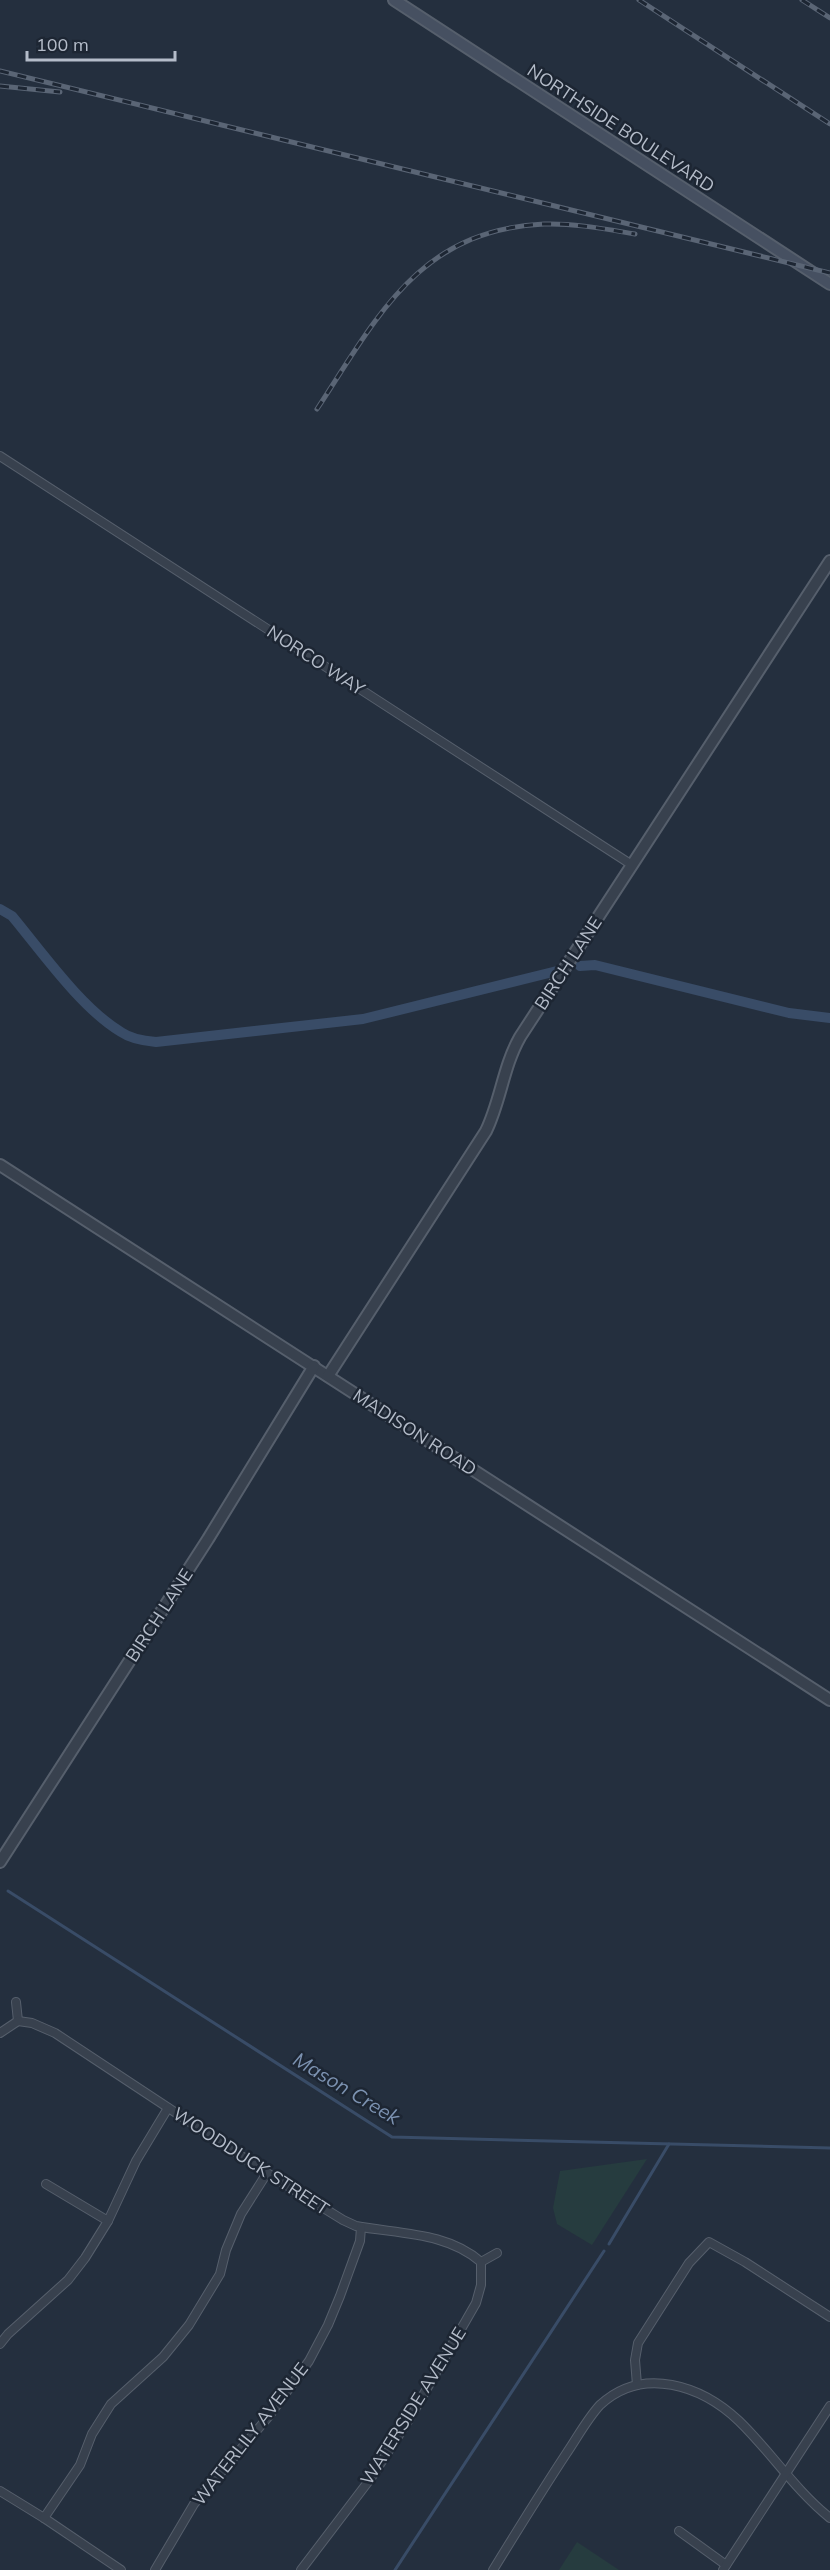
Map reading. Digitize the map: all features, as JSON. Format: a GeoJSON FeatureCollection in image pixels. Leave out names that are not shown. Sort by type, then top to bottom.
{"type":"FeatureCollection","features":[{"type":"Feature","properties":{"kind":"main road","name":"NORTHSIDE BOULEVARD"},"geometry":{"type":"LineString","coordinates":[[394,0],[830,284]]}},
{"type":"Feature","properties":{"kind":"street","name":"NORCO WAY"},"geometry":{"type":"LineString","coordinates":[[0,456],[632,865]]}},
{"type":"Feature","properties":{"kind":"street","name":"BIRCH LANE"},"geometry":{"type":"LineString","coordinates":[[328,1376],[486,1131],[494,1114],[512,1050],[830,561]]}},
{"type":"Feature","properties":{"kind":"street","name":"MADISON ROAD"},"geometry":{"type":"LineString","coordinates":[[0,1165],[830,1700]]}},
{"type":"Feature","properties":{"kind":"street","name":"BIRCH LANE"},"geometry":{"type":"LineString","coordinates":[[0,1862],[208,1539],[314,1366]]}},
{"type":"Feature","properties":{"kind":"street"},"geometry":{"type":"LineString","coordinates":[[0,2033],[18,2021],[16,2002]]}},
{"type":"Feature","properties":{"kind":"street","name":"WOODDUCK STREET"},"geometry":{"type":"LineString","coordinates":[[18,2021],[32,2023],[55,2032],[267,2173],[343,2220],[361,2227],[441,2240],[467,2250],[480,2262]]}},
{"type":"Feature","properties":{"kind":"street"},"geometry":{"type":"LineString","coordinates":[[2,2338],[68,2280],[108,2221],[136,2161],[168,2108]]}},
{"type":"Feature","properties":{"kind":"street"},"geometry":{"type":"LineString","coordinates":[[44,2518],[80,2465],[92,2434],[111,2404],[163,2357],[189,2325],[220,2274],[226,2250],[241,2214],[267,2173]]}},
{"type":"Feature","properties":{"kind":"street"},"geometry":{"type":"LineString","coordinates":[[46,2184],[108,2221]]}},
{"type":"Feature","properties":{"kind":"street","name":"WATERLILY AVENUE"},"geometry":{"type":"LineString","coordinates":[[155,2570],[194,2504],[269,2416],[309,2361],[340,2296],[360,2241],[361,2227]]}},
{"type":"Feature","properties":{"kind":"street"},"geometry":{"type":"LineString","coordinates":[[637,2385],[638,2343],[689,2263],[709,2242],[745,2262],[830,2317]]}},
{"type":"Feature","properties":{"kind":"street"},"geometry":{"type":"LineString","coordinates":[[480,2262],[497,2253]]}},
{"type":"Feature","properties":{"kind":"street","name":"WATERSIDE AVENUE"},"geometry":{"type":"LineString","coordinates":[[301,2570],[371,2478],[410,2418],[476,2303],[481,2285],[480,2262]]}},
{"type":"Feature","properties":{"kind":"street"},"geometry":{"type":"LineString","coordinates":[[493,2570],[547,2483],[600,2405],[637,2385],[654,2382],[693,2389],[714,2401],[739,2421],[812,2503],[830,2517]]}},
{"type":"Feature","properties":{"kind":"street"},"geometry":{"type":"LineString","coordinates":[[679,2531],[725,2567],[830,2406]]}},
{"type":"Feature","properties":{"kind":"street"},"geometry":{"type":"LineString","coordinates":[[0,2491],[122,2570]]}},
{"type":"Feature","properties":{"kind":"green space"},"geometry":{"type":"Polygon","coordinates":[[[647,2159],[592,2245],[557,2224],[553,2208],[560,2171],[647,2159]]]}},
{"type":"Feature","properties":{"kind":"green space"},"geometry":{"type":"Polygon","coordinates":[[[577,2542],[619,2570],[559,2570],[577,2542]]]}},
{"type":"Feature","properties":{"kind":"waterway"},"geometry":{"type":"LineString","coordinates":[[0,909],[12,916],[91,1009],[125,1034],[151,1042],[363,1019],[557,971]]}},
{"type":"Feature","properties":{"kind":"waterway"},"geometry":{"type":"LineString","coordinates":[[580,966],[595,965],[789,1013],[830,1018]]}},
{"type":"Feature","properties":{"kind":"waterway","name":"Mason Creek"},"geometry":{"type":"LineString","coordinates":[[8,1891],[392,2137],[830,2148]]}},
{"type":"Feature","properties":{"kind":"waterway"},"geometry":{"type":"LineString","coordinates":[[609,2244],[669,2144]]}},
{"type":"Feature","properties":{"kind":"waterway"},"geometry":{"type":"LineString","coordinates":[[395,2570],[604,2251]]}},
{"type":"Feature","properties":{"kind":"railway"},"geometry":{"type":"LineString","coordinates":[[639,0],[830,124]]}},
{"type":"Feature","properties":{"kind":"railway"},"geometry":{"type":"LineString","coordinates":[[802,0],[830,18]]}},
{"type":"Feature","properties":{"kind":"railway"},"geometry":{"type":"LineString","coordinates":[[0,71],[830,273]]}},
{"type":"Feature","properties":{"kind":"railway"},"geometry":{"type":"LineString","coordinates":[[0,86],[60,92]]}},
{"type":"Feature","properties":{"kind":"railway"},"geometry":{"type":"LineString","coordinates":[[317,409],[383,311],[406,284],[433,261],[464,242],[501,230],[544,224],[578,225],[635,234]]}}]}
